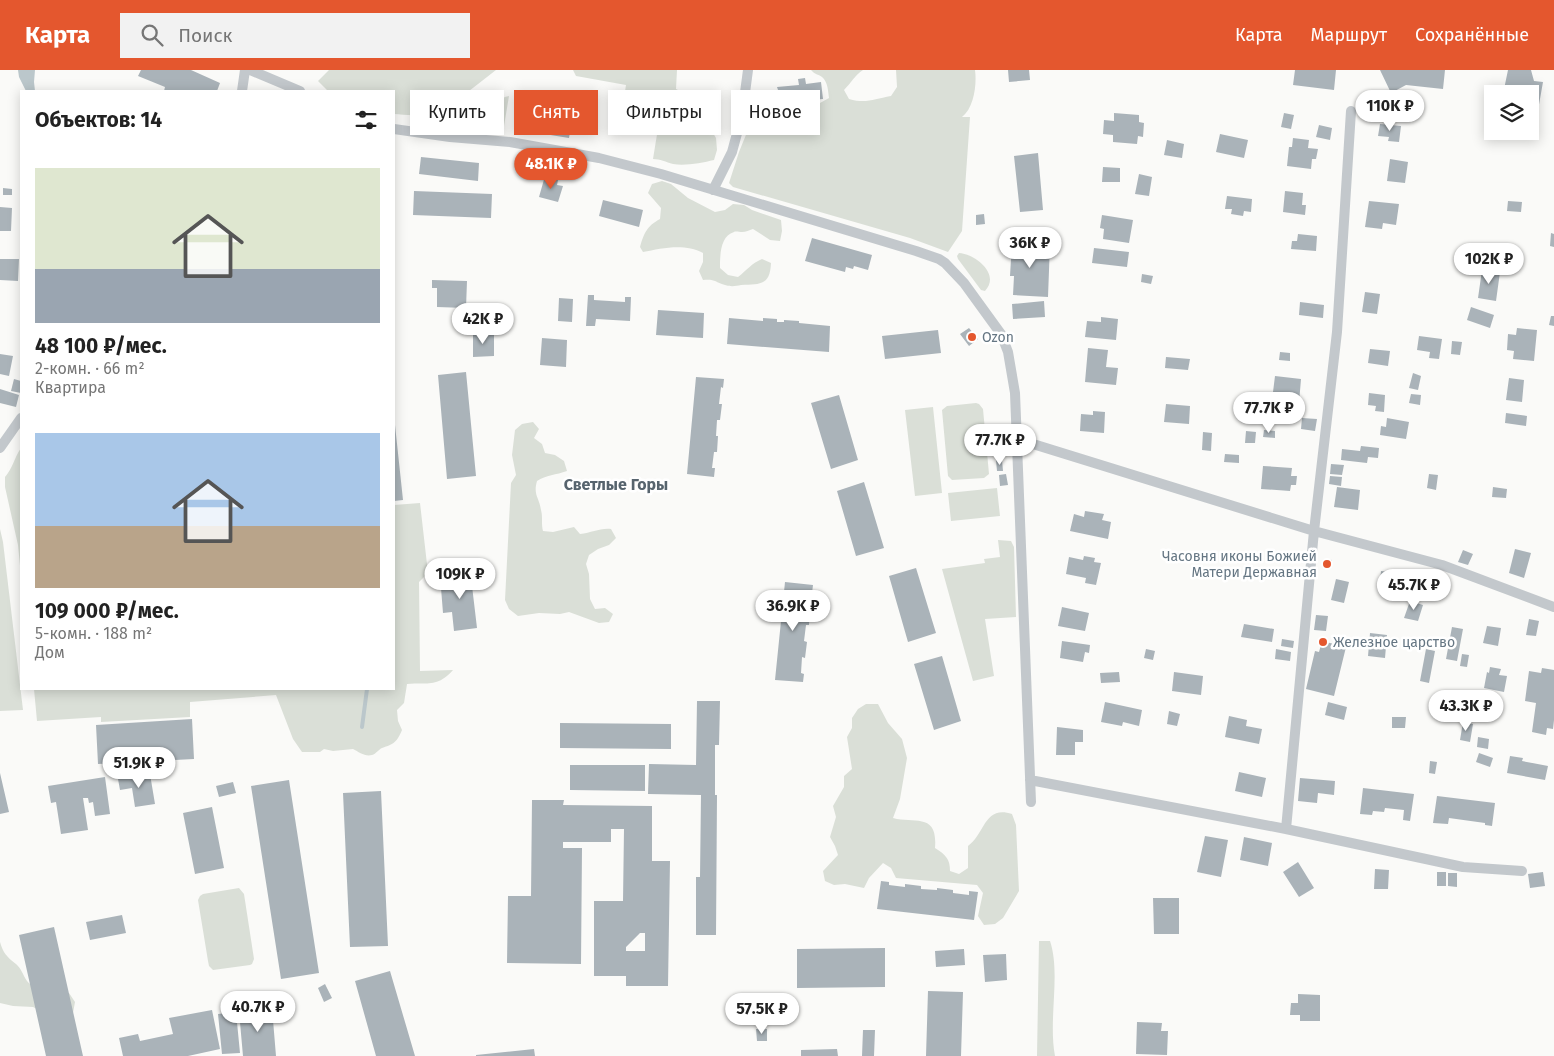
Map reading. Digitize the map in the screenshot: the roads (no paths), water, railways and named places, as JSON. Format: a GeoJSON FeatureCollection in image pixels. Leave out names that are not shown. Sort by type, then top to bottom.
{"type":"FeatureCollection","features":[{"type":"Feature","properties":{"kind":"street"},"geometry":{"type":"LineString","coordinates":[[242,90],[245,70]]}},
{"type":"Feature","properties":{"kind":"street"},"geometry":{"type":"LineString","coordinates":[[250,70],[298,90]]}},
{"type":"Feature","properties":{"kind":"street"},"geometry":{"type":"LineString","coordinates":[[714,190],[732,152],[742,116],[748,70]]}},
{"type":"Feature","properties":{"kind":"street"},"geometry":{"type":"LineString","coordinates":[[1286,829],[1314,531],[1337,332],[1351,111]]}},
{"type":"Feature","properties":{"kind":"street"},"geometry":{"type":"LineString","coordinates":[[395,129],[450,137],[510,142],[599,158],[916,250],[945,263],[964,283],[1003,338],[1008,352],[1014,393],[1031,802]]}},
{"type":"Feature","properties":{"kind":"street"},"geometry":{"type":"LineString","coordinates":[[0,448],[20,419]]}},
{"type":"Feature","properties":{"kind":"street"},"geometry":{"type":"LineString","coordinates":[[1017,439],[1314,531],[1442,566],[1554,607]]}},
{"type":"Feature","properties":{"kind":"street"},"geometry":{"type":"LineString","coordinates":[[1030,780],[1286,829],[1463,867],[1522,871]]}},
{"type":"Feature","properties":{"kind":"waterway"},"geometry":{"type":"LineString","coordinates":[[362,727],[367,690]]}},
{"type":"Feature","properties":{"kind":"place","name":"Ozon"},"geometry":{"type":"Point","coordinates":[972,337]}},
{"type":"Feature","properties":{"kind":"place","name":"Часовня иконы Божией Матери Державная"},"geometry":{"type":"Point","coordinates":[1327,564]}},
{"type":"Feature","properties":{"kind":"place","name":"Железное царство"},"geometry":{"type":"Point","coordinates":[1323,642]}},
{"type":"Feature","properties":{"kind":"district","name":"Светлые Горы"},"geometry":{"type":"Point","coordinates":[616,484]}}]}
